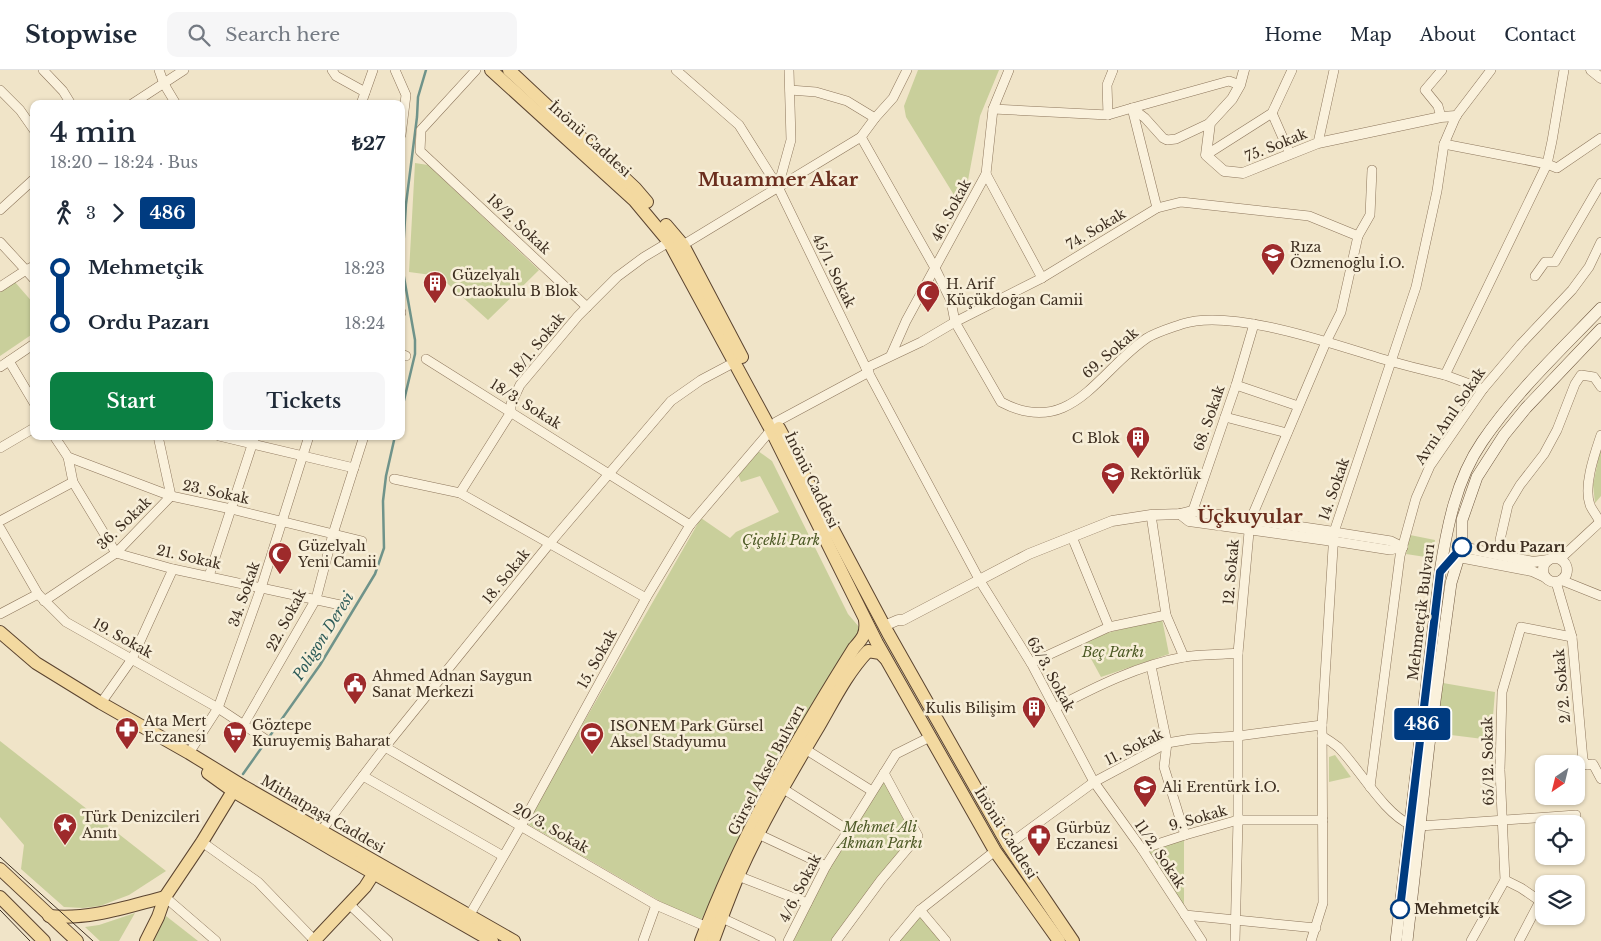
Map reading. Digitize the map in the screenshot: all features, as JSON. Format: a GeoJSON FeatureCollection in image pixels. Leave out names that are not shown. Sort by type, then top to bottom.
{"type":"FeatureCollection","features":[{"type":"Feature","properties":{"kind":"main road","name":"İnönü Caddesi"},"geometry":{"type":"LineString","coordinates":[[492,70],[634,200],[669,242],[1008,845],[1073,941]]}},
{"type":"Feature","properties":{"kind":"main road","name":"İnönü Caddesi"},"geometry":{"type":"LineString","coordinates":[[509,70],[635,188],[684,245],[773,426],[864,620],[870,642],[886,658],[995,851],[1059,941]]}},
{"type":"Feature","properties":{"kind":"main road","name":"Mehmetçik Bulvarı"},"geometry":{"type":"LineString","coordinates":[[1407,941],[1415,826],[1440,572],[1447,526],[1458,492],[1481,443],[1507,409],[1561,348],[1601,308]]}},
{"type":"Feature","properties":{"kind":"main road","name":"Mehmetçik Bulvarı"},"geometry":{"type":"LineString","coordinates":[[1396,941],[1429,745],[1451,583],[1459,552],[1462,520],[1477,477],[1490,455],[1526,408],[1600,332]]}},
{"type":"Feature","properties":{"kind":"main road"},"geometry":{"type":"LineString","coordinates":[[1440,572],[1459,552],[1447,526]]}},
{"type":"Feature","properties":{"kind":"main road"},"geometry":{"type":"LineString","coordinates":[[870,642],[886,629]]}},
{"type":"Feature","properties":{"kind":"main road","name":"Mithatpaşa Caddesi"},"geometry":{"type":"LineString","coordinates":[[0,632],[36,663],[101,703],[189,753],[238,788],[321,830],[514,941]]}},
{"type":"Feature","properties":{"kind":"main road","name":"Gürsel Aksel Bulvarı"},"geometry":{"type":"LineString","coordinates":[[713,941],[738,876],[782,788],[870,642]]}},
{"type":"Feature","properties":{"kind":"main road","name":"Gürsel Aksel Bulvarı"},"geometry":{"type":"LineString","coordinates":[[701,941],[736,858],[799,737],[854,648],[870,642]]}},
{"type":"Feature","properties":{"kind":"main road","name":"Mithatpaşa Caddesi"},"geometry":{"type":"LineString","coordinates":[[118,712],[374,873],[492,941]]}},
{"type":"Feature","properties":{"kind":"main road"},"geometry":{"type":"LineString","coordinates":[[146,941],[158,917],[165,897],[238,788]]}},
{"type":"Feature","properties":{"kind":"main road"},"geometry":{"type":"LineString","coordinates":[[315,941],[365,887],[374,873],[372,860]]}},
{"type":"Feature","properties":{"kind":"main road"},"geometry":{"type":"LineString","coordinates":[[0,869],[77,941]]}},
{"type":"Feature","properties":{"kind":"main road"},"geometry":{"type":"LineString","coordinates":[[0,897],[44,941]]}},
{"type":"Feature","properties":{"kind":"main road"},"geometry":{"type":"LineString","coordinates":[[49,916],[75,918],[165,897]]}},
{"type":"Feature","properties":{"kind":"main road"},"geometry":{"type":"LineString","coordinates":[[21,918],[43,931],[55,941]]}},
{"type":"Feature","properties":{"kind":"main road"},"geometry":{"type":"LineString","coordinates":[[707,926],[722,918]]}},
{"type":"Feature","properties":{"kind":"street"},"geometry":{"type":"LineString","coordinates":[[43,70],[64,91],[70,100]]}},
{"type":"Feature","properties":{"kind":"street"},"geometry":{"type":"LineString","coordinates":[[159,70],[164,84],[174,100]]}},
{"type":"Feature","properties":{"kind":"street"},"geometry":{"type":"LineString","coordinates":[[138,100],[184,70]]}},
{"type":"Feature","properties":{"kind":"street"},"geometry":{"type":"LineString","coordinates":[[332,70],[336,76],[365,92]]}},
{"type":"Feature","properties":{"kind":"street"},"geometry":{"type":"LineString","coordinates":[[362,100],[373,70]]}},
{"type":"Feature","properties":{"kind":"street"},"geometry":{"type":"LineString","coordinates":[[394,70],[406,95],[405,103]]}},
{"type":"Feature","properties":{"kind":"street","name":"18/2. Sokak"},"geometry":{"type":"LineString","coordinates":[[476,70],[421,130],[420,152],[588,307]]}},
{"type":"Feature","properties":{"kind":"street","name":"45/1. Sokak"},"geometry":{"type":"LineString","coordinates":[[676,70],[739,125],[778,186],[868,370]]}},
{"type":"Feature","properties":{"kind":"street"},"geometry":{"type":"LineString","coordinates":[[778,186],[791,140],[789,70]]}},
{"type":"Feature","properties":{"kind":"street"},"geometry":{"type":"LineString","coordinates":[[684,245],[861,137],[892,98],[907,70]]}},
{"type":"Feature","properties":{"kind":"street","name":"46. Sokak"},"geometry":{"type":"LineString","coordinates":[[891,355],[906,321],[986,174],[993,109],[1009,70]]}},
{"type":"Feature","properties":{"kind":"street"},"geometry":{"type":"LineString","coordinates":[[1108,115],[1108,85],[1113,70]]}},
{"type":"Feature","properties":{"kind":"street"},"geometry":{"type":"LineString","coordinates":[[1132,108],[1145,118],[1163,138],[1176,139],[1210,123],[1232,99],[1240,84],[1244,70]]}},
{"type":"Feature","properties":{"kind":"street"},"geometry":{"type":"LineString","coordinates":[[1206,155],[1272,113],[1292,70]]}},
{"type":"Feature","properties":{"kind":"street"},"geometry":{"type":"LineString","coordinates":[[1318,143],[1334,70]]}},
{"type":"Feature","properties":{"kind":"street"},"geometry":{"type":"LineString","coordinates":[[1441,117],[1438,106],[1425,90],[1442,70]]}},
{"type":"Feature","properties":{"kind":"street","name":"14. Sokak"},"geometry":{"type":"LineString","coordinates":[[1311,941],[1323,902],[1322,726],[1333,537],[1416,287],[1438,191],[1444,144],[1456,116],[1491,70]]}},
{"type":"Feature","properties":{"kind":"street"},"geometry":{"type":"LineString","coordinates":[[1445,376],[1547,164],[1564,70]]}},
{"type":"Feature","properties":{"kind":"street"},"geometry":{"type":"LineString","coordinates":[[1591,70],[1601,78]]}},
{"type":"Feature","properties":{"kind":"street"},"geometry":{"type":"LineString","coordinates":[[993,109],[1108,115],[1229,81],[1240,84]]}},
{"type":"Feature","properties":{"kind":"street"},"geometry":{"type":"LineString","coordinates":[[0,90],[20,110],[30,124]]}},
{"type":"Feature","properties":{"kind":"street"},"geometry":{"type":"LineString","coordinates":[[790,90],[816,92],[847,101],[875,118]]}},
{"type":"Feature","properties":{"kind":"street"},"geometry":{"type":"LineString","coordinates":[[1132,108],[1157,208]]}},
{"type":"Feature","properties":{"kind":"street"},"geometry":{"type":"LineString","coordinates":[[1272,113],[1290,154]]}},
{"type":"Feature","properties":{"kind":"street","name":"75. Sokak"},"geometry":{"type":"LineString","coordinates":[[1206,155],[1224,171],[1243,173],[1318,143],[1441,117],[1456,116]]}},
{"type":"Feature","properties":{"kind":"street"},"geometry":{"type":"LineString","coordinates":[[1206,155],[1210,123]]}},
{"type":"Feature","properties":{"kind":"street","name":"69. Sokak"},"geometry":{"type":"LineString","coordinates":[[861,137],[935,268],[951,301],[955,322],[1002,402],[1012,408],[1040,414],[1058,411],[1077,401],[1148,337],[1185,323],[1219,320],[1254,324],[1326,342],[1445,376],[1483,389]]}},
{"type":"Feature","properties":{"kind":"street"},"geometry":{"type":"LineString","coordinates":[[1444,144],[1547,164],[1557,168],[1601,138]]}},
{"type":"Feature","properties":{"kind":"street","name":"12. Sokak"},"geometry":{"type":"LineString","coordinates":[[1235,941],[1238,820],[1238,653],[1249,525],[1298,406],[1341,312],[1358,236],[1370,215],[1372,170]]}},
{"type":"Feature","properties":{"kind":"street"},"geometry":{"type":"LineString","coordinates":[[986,174],[1042,278]]}},
{"type":"Feature","properties":{"kind":"street"},"geometry":{"type":"LineString","coordinates":[[0,210],[30,183]]}},
{"type":"Feature","properties":{"kind":"street"},"geometry":{"type":"LineString","coordinates":[[1535,276],[1545,262],[1555,262],[1601,183]]}},
{"type":"Feature","properties":{"kind":"street","name":"74. Sokak"},"geometry":{"type":"LineString","coordinates":[[773,426],[891,355],[921,342],[955,322],[1042,278],[1157,208],[1181,202],[1309,216],[1358,236]]}},
{"type":"Feature","properties":{"kind":"street"},"geometry":{"type":"LineString","coordinates":[[0,242],[30,268],[0,287]]}},
{"type":"Feature","properties":{"kind":"street","name":"18/1. Sokak"},"geometry":{"type":"LineString","coordinates":[[460,493],[512,412],[512,404],[520,385],[588,307],[617,277],[644,257],[669,242]]}},
{"type":"Feature","properties":{"kind":"street","name":"Avni Anıl Sokak"},"geometry":{"type":"LineString","coordinates":[[1370,787],[1400,556],[1416,498],[1430,466],[1483,389],[1521,344],[1572,290],[1589,266],[1601,242]]}},
{"type":"Feature","properties":{"kind":"street","name":"68. Sokak"},"geometry":{"type":"LineString","coordinates":[[1191,516],[1236,385],[1254,324]]}},
{"type":"Feature","properties":{"kind":"street"},"geometry":{"type":"LineString","coordinates":[[0,367],[30,347]]}},
{"type":"Feature","properties":{"kind":"street","name":"18/3. Sokak"},"geometry":{"type":"LineString","coordinates":[[426,359],[690,525]]}},
{"type":"Feature","properties":{"kind":"street"},"geometry":{"type":"LineString","coordinates":[[9,361],[30,396]]}},
{"type":"Feature","properties":{"kind":"street","name":"18. Sokak"},"geometry":{"type":"LineString","coordinates":[[321,830],[385,747],[550,543],[671,401],[701,380],[735,362]]}},
{"type":"Feature","properties":{"kind":"street"},"geometry":{"type":"LineString","coordinates":[[868,370],[980,581]]}},
{"type":"Feature","properties":{"kind":"street"},"geometry":{"type":"LineString","coordinates":[[1500,540],[1508,505],[1520,485],[1544,454],[1557,430],[1575,384],[1581,375],[1594,377],[1601,387]]}},
{"type":"Feature","properties":{"kind":"street"},"geometry":{"type":"LineString","coordinates":[[1236,385],[1298,406]]}},
{"type":"Feature","properties":{"kind":"street"},"geometry":{"type":"LineString","coordinates":[[1225,417],[1287,433]]}},
{"type":"Feature","properties":{"kind":"street","name":"15. Sokak"},"geometry":{"type":"LineString","coordinates":[[469,916],[521,826],[646,598],[690,525],[773,426]]}},
{"type":"Feature","properties":{"kind":"street"},"geometry":{"type":"LineString","coordinates":[[0,448],[30,430]]}},
{"type":"Feature","properties":{"kind":"street"},"geometry":{"type":"LineString","coordinates":[[1560,559],[1600,521],[1590,504],[1588,488],[1595,452],[1601,435]]}},
{"type":"Feature","properties":{"kind":"street"},"geometry":{"type":"LineString","coordinates":[[57,440],[68,457],[73,482],[116,554]]}},
{"type":"Feature","properties":{"kind":"street","name":"36. Sokak"},"geometry":{"type":"LineString","coordinates":[[0,614],[41,598],[116,554],[171,496],[159,440]]}},
{"type":"Feature","properties":{"kind":"street"},"geometry":{"type":"LineString","coordinates":[[209,576],[254,440],[303,456],[354,468]]}},
{"type":"Feature","properties":{"kind":"street","name":"34. Sokak"},"geometry":{"type":"LineString","coordinates":[[189,753],[218,708],[261,588],[308,440]]}},
{"type":"Feature","properties":{"kind":"street","name":"22. Sokak"},"geometry":{"type":"LineString","coordinates":[[244,724],[316,599],[333,534],[363,440]]}},
{"type":"Feature","properties":{"kind":"street","name":"23. Sokak"},"geometry":{"type":"LineString","coordinates":[[68,457],[171,496],[362,541]]}},
{"type":"Feature","properties":{"kind":"street"},"geometry":{"type":"LineString","coordinates":[[394,479],[460,493],[646,598]]}},
{"type":"Feature","properties":{"kind":"street"},"geometry":{"type":"LineString","coordinates":[[0,521],[73,482]]}},
{"type":"Feature","properties":{"kind":"street"},"geometry":{"type":"LineString","coordinates":[[886,629],[896,628],[903,620],[1029,554],[1114,520],[1151,515],[1180,514],[1333,537],[1390,550],[1403,547]]}},
{"type":"Feature","properties":{"kind":"street"},"geometry":{"type":"LineString","coordinates":[[1151,515],[1166,615],[1184,657]]}},
{"type":"Feature","properties":{"kind":"street","name":"19. Sokak"},"geometry":{"type":"LineString","coordinates":[[0,528],[41,598],[66,622],[218,708],[265,739]]}},
{"type":"Feature","properties":{"kind":"street"},"geometry":{"type":"LineString","coordinates":[[1072,537],[1109,627]]}},
{"type":"Feature","properties":{"kind":"street"},"geometry":{"type":"LineString","coordinates":[[1459,552],[1533,562],[1554,558],[1560,559],[1565,564],[1567,571],[1559,581]]}},
{"type":"Feature","properties":{"kind":"street"},"geometry":{"type":"LineString","coordinates":[[1459,552],[1532,571],[1545,576],[1550,581],[1559,581],[1601,596]]}},
{"type":"Feature","properties":{"kind":"street","name":"21. Sokak"},"geometry":{"type":"LineString","coordinates":[[116,554],[345,606]]}},
{"type":"Feature","properties":{"kind":"street"},"geometry":{"type":"LineString","coordinates":[[1545,576],[1543,570],[1548,560]]}},
{"type":"Feature","properties":{"kind":"street"},"geometry":{"type":"LineString","coordinates":[[101,703],[132,659],[173,568]]}},
{"type":"Feature","properties":{"kind":"street","name":"65/3. Sokak"},"geometry":{"type":"LineString","coordinates":[[980,581],[1031,664],[1094,782]]}},
{"type":"Feature","properties":{"kind":"street","name":"2/2. Sokak"},"geometry":{"type":"LineString","coordinates":[[1559,581],[1572,637],[1582,760],[1587,765],[1593,764],[1601,779]]}},
{"type":"Feature","properties":{"kind":"street"},"geometry":{"type":"LineString","coordinates":[[1031,664],[1109,627],[1166,615]]}},
{"type":"Feature","properties":{"kind":"street","name":"65/12. Sokak"},"geometry":{"type":"LineString","coordinates":[[1471,941],[1504,880],[1500,770],[1502,692],[1521,626],[1572,637]]}},
{"type":"Feature","properties":{"kind":"street"},"geometry":{"type":"LineString","coordinates":[[1055,708],[1096,687],[1151,666],[1184,657],[1238,653]]}},
{"type":"Feature","properties":{"kind":"street"},"geometry":{"type":"LineString","coordinates":[[1151,666],[1166,743],[1164,767],[1185,835]]}},
{"type":"Feature","properties":{"kind":"street","name":"11. Sokak"},"geometry":{"type":"LineString","coordinates":[[1008,845],[1094,782],[1166,743],[1322,726]]}},
{"type":"Feature","properties":{"kind":"street"},"geometry":{"type":"LineString","coordinates":[[1322,736],[1337,746],[1370,787],[1401,821],[1415,826],[1535,818]]}},
{"type":"Feature","properties":{"kind":"street","name":"4/6. Sokak"},"geometry":{"type":"LineString","coordinates":[[788,941],[826,866],[896,754],[930,737]]}},
{"type":"Feature","properties":{"kind":"street","name":"20/3. Sokak"},"geometry":{"type":"LineString","coordinates":[[385,747],[656,905],[707,926]]}},
{"type":"Feature","properties":{"kind":"street"},"geometry":{"type":"LineString","coordinates":[[805,749],[872,792]]}},
{"type":"Feature","properties":{"kind":"street"},"geometry":{"type":"LineString","coordinates":[[836,941],[881,880],[918,836],[884,773]]}},
{"type":"Feature","properties":{"kind":"street"},"geometry":{"type":"LineString","coordinates":[[363,776],[503,856]]}},
{"type":"Feature","properties":{"kind":"street","name":"11/2. Sokak"},"geometry":{"type":"LineString","coordinates":[[1094,782],[1142,849],[1202,941]]}},
{"type":"Feature","properties":{"kind":"street"},"geometry":{"type":"LineString","coordinates":[[782,788],[848,830]]}},
{"type":"Feature","properties":{"kind":"street","name":"9. Sokak"},"geometry":{"type":"LineString","coordinates":[[1142,849],[1238,820],[1323,820]]}},
{"type":"Feature","properties":{"kind":"street"},"geometry":{"type":"LineString","coordinates":[[758,834],[826,866]]}},
{"type":"Feature","properties":{"kind":"street"},"geometry":{"type":"LineString","coordinates":[[202,842],[258,882],[315,941]]}},
{"type":"Feature","properties":{"kind":"street"},"geometry":{"type":"LineString","coordinates":[[894,941],[920,910],[995,851]]}},
{"type":"Feature","properties":{"kind":"street"},"geometry":{"type":"LineString","coordinates":[[738,876],[807,903]]}},
{"type":"Feature","properties":{"kind":"street"},"geometry":{"type":"LineString","coordinates":[[1504,880],[1540,901],[1519,941]]}},
{"type":"Feature","properties":{"kind":"street"},"geometry":{"type":"LineString","coordinates":[[165,897],[216,941]]}},
{"type":"Feature","properties":{"kind":"street"},"geometry":{"type":"LineString","coordinates":[[349,904],[388,941]]}},
{"type":"Feature","properties":{"kind":"street"},"geometry":{"type":"LineString","coordinates":[[643,941],[656,905]]}},
{"type":"Feature","properties":{"kind":"street"},"geometry":{"type":"LineString","coordinates":[[920,910],[946,941]]}},
{"type":"Feature","properties":{"kind":"street"},"geometry":{"type":"LineString","coordinates":[[1186,916],[1316,928]]}},
{"type":"Feature","properties":{"kind":"street"},"geometry":{"type":"LineString","coordinates":[[722,918],[771,941]]}},
{"type":"Feature","properties":{"kind":"green space"},"geometry":{"type":"Polygon","coordinates":[[[918,70],[999,70],[980,116],[966,191],[954,195],[906,117],[904,106],[918,70]]]}},
{"type":"Feature","properties":{"kind":"green space"},"geometry":{"type":"Polygon","coordinates":[[[415,163],[428,165],[539,270],[488,320],[439,276],[409,272],[415,163]]]}},
{"type":"Feature","properties":{"kind":"green space"},"geometry":{"type":"Polygon","coordinates":[[[14,281],[30,299],[30,336],[0,356],[0,290],[14,281]]]}},
{"type":"Feature","properties":{"kind":"green space"},"geometry":{"type":"Polygon","coordinates":[[[1601,446],[1601,496],[1595,503],[1593,485],[1601,446]]]}},
{"type":"Feature","properties":{"kind":"green space","name":"Çiçekli Park"},"geometry":{"type":"Polygon","coordinates":[[[758,451],[772,461],[848,614],[865,634],[791,747],[699,924],[526,823],[701,518],[730,538],[736,532],[779,512],[760,476],[741,482],[738,474],[758,451]]]}},
{"type":"Feature","properties":{"kind":"green space"},"geometry":{"type":"Polygon","coordinates":[[[1410,535],[1435,540],[1432,558],[1406,554],[1410,535]]]}},
{"type":"Feature","properties":{"kind":"green space","name":"Beç Parkı"},"geometry":{"type":"Polygon","coordinates":[[[1162,619],[1169,654],[1101,677],[1083,644],[1107,633],[1162,619]]]}},
{"type":"Feature","properties":{"kind":"green space"},"geometry":{"type":"Polygon","coordinates":[[[1443,683],[1495,692],[1491,740],[1435,733],[1443,683]]]}},
{"type":"Feature","properties":{"kind":"green space"},"geometry":{"type":"Polygon","coordinates":[[[0,741],[166,871],[129,895],[100,906],[83,908],[64,907],[21,869],[24,845],[0,817],[0,741]]]}},
{"type":"Feature","properties":{"kind":"green space"},"geometry":{"type":"Polygon","coordinates":[[[1335,755],[1351,777],[1329,782],[1329,757],[1335,755]]]}},
{"type":"Feature","properties":{"kind":"green space","name":"Mehmet Ali Akman Parkı"},"geometry":{"type":"Polygon","coordinates":[[[884,773],[918,836],[836,941],[788,941],[884,773]]]}},
{"type":"Feature","properties":{"kind":"green space"},"geometry":{"type":"Polygon","coordinates":[[[1184,839],[1184,908],[1148,852],[1184,839]]]}},
{"type":"Feature","properties":{"kind":"green space"},"geometry":{"type":"Polygon","coordinates":[[[920,910],[946,941],[894,941],[920,910]]]}},
{"type":"Feature","properties":{"kind":"green space"},"geometry":{"type":"Polygon","coordinates":[[[135,913],[119,941],[100,941],[85,927],[99,925],[135,913]]]}},
{"type":"Feature","properties":{"kind":"green space"},"geometry":{"type":"Polygon","coordinates":[[[166,916],[198,941],[153,941],[166,916]]]}},
{"type":"Feature","properties":{"kind":"waterway","name":"Poligon Deresi"},"geometry":{"type":"LineString","coordinates":[[405,220],[418,97],[426,70]]}},
{"type":"Feature","properties":{"kind":"waterway","name":"Poligon Deresi"},"geometry":{"type":"LineString","coordinates":[[405,283],[415,340],[415,354],[405,396]]}},
{"type":"Feature","properties":{"kind":"waterway","name":"Poligon Deresi"},"geometry":{"type":"LineString","coordinates":[[243,774],[320,665],[375,574],[384,548],[383,501],[386,476],[394,440]]}},
{"type":"Feature","properties":{"kind":"tram line"},"geometry":{"type":"LineString","coordinates":[[0,857],[93,941]]}},
{"type":"Feature","properties":{"kind":"tram line"},"geometry":{"type":"LineString","coordinates":[[0,910],[30,941]]}},
{"type":"Feature","properties":{"kind":"bus line","name":"486"},"geometry":{"type":"LineString","coordinates":[[1400,909],[1440,572],[1462,547]]}},
{"type":"Feature","properties":{"kind":"place","name":"Rıza Özmenoğlu İ.O."},"geometry":{"type":"Point","coordinates":[1273,276]}},
{"type":"Feature","properties":{"kind":"place","name":"Güzelyalı Ortaokulu B Blok"},"geometry":{"type":"Point","coordinates":[435,304]}},
{"type":"Feature","properties":{"kind":"place","name":"H. Arif Küçükdoğan Camii"},"geometry":{"type":"Point","coordinates":[928,313]}},
{"type":"Feature","properties":{"kind":"place","name":"C Blok"},"geometry":{"type":"Point","coordinates":[1138,459]}},
{"type":"Feature","properties":{"kind":"place","name":"Rektörlük"},"geometry":{"type":"Point","coordinates":[1113,495]}},
{"type":"Feature","properties":{"kind":"place","name":"Ordu Pazarı"},"geometry":{"type":"Point","coordinates":[1462,547]}},
{"type":"Feature","properties":{"kind":"place","name":"Güzelyalı Yeni Camii"},"geometry":{"type":"Point","coordinates":[280,575]}},
{"type":"Feature","properties":{"kind":"place","name":"Ahmed Adnan Saygun Sanat Merkezi"},"geometry":{"type":"Point","coordinates":[355,705]}},
{"type":"Feature","properties":{"kind":"place","name":"Kulis Bilişim"},"geometry":{"type":"Point","coordinates":[1034,729]}},
{"type":"Feature","properties":{"kind":"place","name":"Ata Mert Eczanesi"},"geometry":{"type":"Point","coordinates":[127,750]}},
{"type":"Feature","properties":{"kind":"place","name":"Göztepe Kuruyemiş Baharat"},"geometry":{"type":"Point","coordinates":[235,754]}},
{"type":"Feature","properties":{"kind":"place","name":"ISONEM Park Gürsel Aksel Stadyumu"},"geometry":{"type":"Point","coordinates":[592,755]}},
{"type":"Feature","properties":{"kind":"place","name":"Ali Erentürk İ.O."},"geometry":{"type":"Point","coordinates":[1145,808]}},
{"type":"Feature","properties":{"kind":"place","name":"Türk Denizcileri Anıtı"},"geometry":{"type":"Point","coordinates":[65,846]}},
{"type":"Feature","properties":{"kind":"place","name":"Gürbüz Eczanesi"},"geometry":{"type":"Point","coordinates":[1039,857]}},
{"type":"Feature","properties":{"kind":"place","name":"Mehmetçik"},"geometry":{"type":"Point","coordinates":[1400,909]}},
{"type":"Feature","properties":{"kind":"district","name":"Muammer Akar"},"geometry":{"type":"Point","coordinates":[778,179]}},
{"type":"Feature","properties":{"kind":"district","name":"Üçkuyular"},"geometry":{"type":"Point","coordinates":[1250,516]}}]}
